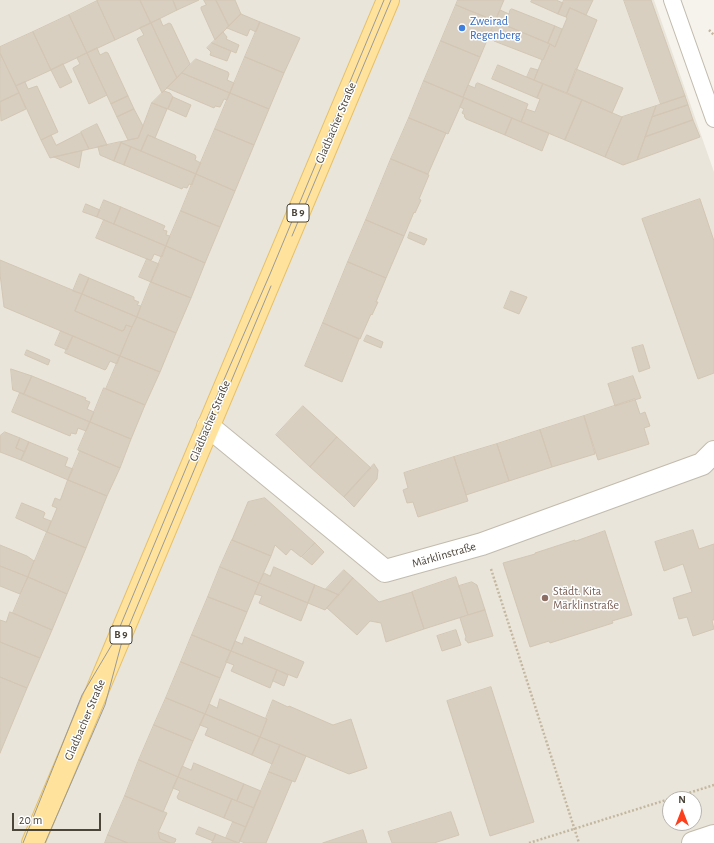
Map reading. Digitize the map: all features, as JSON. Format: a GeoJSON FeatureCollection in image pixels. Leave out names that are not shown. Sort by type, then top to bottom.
{"type":"FeatureCollection","features":[{"type":"Feature","properties":{"kind":"main road","name":"Gladbacher Straße"},"geometry":{"type":"LineString","coordinates":[[34,843],[388,0]]}},
{"type":"Feature","properties":{"kind":"street","name":"Märklinstraße"},"geometry":{"type":"LineString","coordinates":[[208,426],[385,571],[482,544],[702,464],[714,452]]}},
{"type":"Feature","properties":{"kind":"street"},"geometry":{"type":"LineString","coordinates":[[693,843],[714,836]]}},
{"type":"Feature","properties":{"kind":"lane"},"geometry":{"type":"LineString","coordinates":[[672,0],[714,119]]}},
{"type":"Feature","properties":{"kind":"path"},"geometry":{"type":"LineString","coordinates":[[482,544],[579,843]]}},
{"type":"Feature","properties":{"kind":"path"},"geometry":{"type":"LineString","coordinates":[[529,843],[714,785]]}},
{"type":"Feature","properties":{"kind":"shaded area"},"geometry":{"type":"Polygon","coordinates":[[[0,0],[654,0],[714,172],[714,843],[0,843],[0,0]]]}},
{"type":"Feature","properties":{"kind":"building"},"geometry":{"type":"Polygon","coordinates":[[[140,0],[151,23],[115,40],[97,1],[140,0]]]}},
{"type":"Feature","properties":{"kind":"building"},"geometry":{"type":"Polygon","coordinates":[[[140,0],[173,0],[177,10],[151,23],[140,0]]]}},
{"type":"Feature","properties":{"kind":"building"},"geometry":{"type":"Polygon","coordinates":[[[173,0],[199,0],[177,10],[173,0]]]}},
{"type":"Feature","properties":{"kind":"building"},"geometry":{"type":"Polygon","coordinates":[[[204,0],[216,0],[229,26],[215,40],[201,9],[201,7],[206,5],[204,0]]]}},
{"type":"Feature","properties":{"kind":"building"},"geometry":{"type":"Polygon","coordinates":[[[216,0],[235,0],[241,14],[229,26],[216,0]]]}},
{"type":"Feature","properties":{"kind":"building"},"geometry":{"type":"Polygon","coordinates":[[[458,0],[504,0],[495,21],[456,5],[458,0]]]}},
{"type":"Feature","properties":{"kind":"building"},"geometry":{"type":"Polygon","coordinates":[[[532,0],[556,0],[563,3],[558,14],[531,2],[532,0]]]}},
{"type":"Feature","properties":{"kind":"building"},"geometry":{"type":"Polygon","coordinates":[[[564,0],[593,0],[586,15],[570,8],[566,17],[558,14],[564,0]]]}},
{"type":"Feature","properties":{"kind":"building"},"geometry":{"type":"Polygon","coordinates":[[[624,0],[651,0],[685,96],[661,104],[624,0]]]}},
{"type":"Feature","properties":{"kind":"building"},"geometry":{"type":"Polygon","coordinates":[[[97,1],[115,40],[87,53],[69,15],[97,1]]]}},
{"type":"Feature","properties":{"kind":"building"},"geometry":{"type":"Polygon","coordinates":[[[456,5],[495,21],[480,57],[441,41],[456,5]]]}},
{"type":"Feature","properties":{"kind":"building"},"geometry":{"type":"Polygon","coordinates":[[[570,8],[597,20],[567,93],[534,80],[550,44],[555,47],[570,8]]]}},
{"type":"Feature","properties":{"kind":"building"},"geometry":{"type":"Polygon","coordinates":[[[512,9],[555,26],[548,43],[495,21],[500,10],[509,14],[510,10],[512,9]]]}},
{"type":"Feature","properties":{"kind":"building"},"geometry":{"type":"Polygon","coordinates":[[[241,14],[260,22],[256,32],[250,29],[247,36],[227,28],[241,14]]]}},
{"type":"Feature","properties":{"kind":"building"},"geometry":{"type":"Polygon","coordinates":[[[69,15],[87,53],[51,70],[33,32],[69,15]]]}},
{"type":"Feature","properties":{"kind":"building"},"geometry":{"type":"Polygon","coordinates":[[[160,19],[163,26],[169,23],[171,24],[190,64],[177,78],[151,23],[160,19]]]}},
{"type":"Feature","properties":{"kind":"building"},"geometry":{"type":"Polygon","coordinates":[[[495,21],[550,44],[543,60],[494,41],[493,39],[496,34],[491,32],[495,21]]]}},
{"type":"Feature","properties":{"kind":"building"},"geometry":{"type":"Polygon","coordinates":[[[260,22],[300,38],[284,73],[245,57],[260,22]]]}},
{"type":"Feature","properties":{"kind":"building"},"geometry":{"type":"Polygon","coordinates":[[[151,23],[177,78],[162,93],[137,39],[144,35],[140,28],[151,23]]]}},
{"type":"Feature","properties":{"kind":"building"},"geometry":{"type":"Polygon","coordinates":[[[555,26],[562,29],[555,47],[548,43],[555,26]]]}},
{"type":"Feature","properties":{"kind":"building"},"geometry":{"type":"Polygon","coordinates":[[[33,32],[51,70],[16,86],[0,53],[0,47],[33,32]]]}},
{"type":"Feature","properties":{"kind":"building"},"geometry":{"type":"Polygon","coordinates":[[[223,32],[227,37],[226,39],[239,45],[236,53],[212,43],[223,32]]]}},
{"type":"Feature","properties":{"kind":"building"},"geometry":{"type":"Polygon","coordinates":[[[441,41],[480,57],[463,97],[424,81],[441,41]]]}},
{"type":"Feature","properties":{"kind":"building"},"geometry":{"type":"Polygon","coordinates":[[[212,43],[231,51],[227,61],[210,55],[211,52],[207,48],[212,43]]]}},
{"type":"Feature","properties":{"kind":"building"},"geometry":{"type":"Polygon","coordinates":[[[97,48],[100,55],[106,52],[108,53],[128,96],[111,104],[87,53],[97,48]]]}},
{"type":"Feature","properties":{"kind":"building"},"geometry":{"type":"Polygon","coordinates":[[[0,53],[19,93],[0,102],[0,53]]]}},
{"type":"Feature","properties":{"kind":"building"},"geometry":{"type":"Polygon","coordinates":[[[87,53],[107,95],[89,104],[73,69],[80,64],[77,58],[87,53]]]}},
{"type":"Feature","properties":{"kind":"building"},"geometry":{"type":"Polygon","coordinates":[[[245,57],[284,73],[269,109],[230,93],[245,57]]]}},
{"type":"Feature","properties":{"kind":"building"},"geometry":{"type":"Polygon","coordinates":[[[196,59],[228,72],[229,74],[227,80],[234,83],[230,93],[182,73],[196,59]]]}},
{"type":"Feature","properties":{"kind":"building"},"geometry":{"type":"Polygon","coordinates":[[[63,64],[72,82],[60,88],[51,70],[63,64]]]}},
{"type":"Feature","properties":{"kind":"building"},"geometry":{"type":"Polygon","coordinates":[[[498,65],[543,84],[537,98],[492,79],[498,65]]]}},
{"type":"Feature","properties":{"kind":"building"},"geometry":{"type":"Polygon","coordinates":[[[531,68],[538,70],[534,80],[527,77],[531,68]]]}},
{"type":"Feature","properties":{"kind":"building"},"geometry":{"type":"Polygon","coordinates":[[[576,69],[623,88],[612,113],[567,93],[576,69]]]}},
{"type":"Feature","properties":{"kind":"building"},"geometry":{"type":"Polygon","coordinates":[[[182,73],[230,93],[227,100],[224,99],[220,107],[215,106],[214,108],[167,88],[182,73]]]}},
{"type":"Feature","properties":{"kind":"building"},"geometry":{"type":"Polygon","coordinates":[[[424,81],[464,98],[448,134],[409,118],[424,81]]]}},
{"type":"Feature","properties":{"kind":"building"},"geometry":{"type":"Polygon","coordinates":[[[25,82],[28,89],[37,86],[58,132],[41,140],[16,86],[25,82]]]}},
{"type":"Feature","properties":{"kind":"building"},"geometry":{"type":"Polygon","coordinates":[[[478,83],[528,104],[521,122],[463,97],[468,85],[475,88],[476,84],[478,83]]]}},
{"type":"Feature","properties":{"kind":"building"},"geometry":{"type":"Polygon","coordinates":[[[543,84],[582,100],[565,140],[521,122],[526,109],[535,112],[540,99],[537,98],[543,84]]]}},
{"type":"Feature","properties":{"kind":"building"},"geometry":{"type":"Polygon","coordinates":[[[164,91],[170,93],[173,97],[168,109],[152,103],[164,91]]]}},
{"type":"Feature","properties":{"kind":"building"},"geometry":{"type":"Polygon","coordinates":[[[19,93],[26,109],[1,121],[0,102],[19,93]]]}},
{"type":"Feature","properties":{"kind":"building"},"geometry":{"type":"Polygon","coordinates":[[[230,93],[269,109],[254,145],[215,129],[230,93]]]}},
{"type":"Feature","properties":{"kind":"building"},"geometry":{"type":"Polygon","coordinates":[[[128,96],[134,109],[117,117],[111,104],[128,96]]]}},
{"type":"Feature","properties":{"kind":"building"},"geometry":{"type":"Polygon","coordinates":[[[685,96],[688,105],[652,117],[656,106],[685,96]]]}},
{"type":"Feature","properties":{"kind":"building"},"geometry":{"type":"Polygon","coordinates":[[[173,97],[191,105],[186,117],[168,109],[173,97]]]}},
{"type":"Feature","properties":{"kind":"building"},"geometry":{"type":"Polygon","coordinates":[[[464,98],[512,118],[505,135],[466,119],[464,116],[465,115],[462,113],[464,109],[460,107],[464,98]]]}},
{"type":"Feature","properties":{"kind":"building"},"geometry":{"type":"Polygon","coordinates":[[[582,100],[622,117],[605,157],[565,140],[582,100]]]}},
{"type":"Feature","properties":{"kind":"building"},"geometry":{"type":"Polygon","coordinates":[[[152,103],[167,109],[155,138],[148,135],[141,151],[120,142],[138,138],[152,103]]]}},
{"type":"Feature","properties":{"kind":"building"},"geometry":{"type":"Polygon","coordinates":[[[688,105],[693,120],[645,137],[652,117],[688,105]]]}},
{"type":"Feature","properties":{"kind":"building"},"geometry":{"type":"Polygon","coordinates":[[[656,106],[637,160],[623,165],[605,157],[622,117],[656,106]]]}},
{"type":"Feature","properties":{"kind":"building"},"geometry":{"type":"Polygon","coordinates":[[[134,109],[143,126],[138,138],[128,140],[117,117],[134,109]]]}},
{"type":"Feature","properties":{"kind":"building"},"geometry":{"type":"Polygon","coordinates":[[[409,118],[446,133],[428,174],[391,159],[409,118]]]}},
{"type":"Feature","properties":{"kind":"building"},"geometry":{"type":"Polygon","coordinates":[[[512,118],[549,133],[542,151],[505,135],[512,118]]]}},
{"type":"Feature","properties":{"kind":"building"},"geometry":{"type":"Polygon","coordinates":[[[693,120],[700,137],[637,160],[645,137],[693,120]]]}},
{"type":"Feature","properties":{"kind":"building"},"geometry":{"type":"Polygon","coordinates":[[[97,124],[107,145],[89,149],[81,132],[97,124]]]}},
{"type":"Feature","properties":{"kind":"building"},"geometry":{"type":"Polygon","coordinates":[[[215,129],[254,145],[235,191],[196,174],[215,129]]]}},
{"type":"Feature","properties":{"kind":"building"},"geometry":{"type":"Polygon","coordinates":[[[81,133],[89,149],[50,158],[41,140],[51,135],[56,145],[81,133]]]}},
{"type":"Feature","properties":{"kind":"building"},"geometry":{"type":"Polygon","coordinates":[[[148,135],[195,155],[195,160],[201,163],[196,174],[141,151],[148,135]]]}},
{"type":"Feature","properties":{"kind":"building"},"geometry":{"type":"Polygon","coordinates":[[[121,143],[114,161],[100,155],[98,147],[121,143]]]}},
{"type":"Feature","properties":{"kind":"building"},"geometry":{"type":"Polygon","coordinates":[[[121,143],[131,147],[124,165],[114,161],[121,143]]]}},
{"type":"Feature","properties":{"kind":"building"},"geometry":{"type":"Polygon","coordinates":[[[131,147],[196,174],[192,185],[189,184],[187,188],[183,187],[182,189],[124,165],[131,147]]]}},
{"type":"Feature","properties":{"kind":"building"},"geometry":{"type":"Polygon","coordinates":[[[82,151],[79,168],[54,157],[82,151]]]}},
{"type":"Feature","properties":{"kind":"building"},"geometry":{"type":"Polygon","coordinates":[[[391,159],[429,175],[419,199],[421,200],[415,213],[414,212],[404,236],[366,220],[391,159]]]}},
{"type":"Feature","properties":{"kind":"building"},"geometry":{"type":"Polygon","coordinates":[[[196,174],[235,191],[220,227],[181,211],[196,174]]]}},
{"type":"Feature","properties":{"kind":"building"},"geometry":{"type":"Polygon","coordinates":[[[700,199],[714,241],[714,373],[698,379],[642,219],[700,199]]]}},
{"type":"Feature","properties":{"kind":"building"},"geometry":{"type":"Polygon","coordinates":[[[104,200],[121,207],[114,224],[97,217],[104,200]]]}},
{"type":"Feature","properties":{"kind":"building"},"geometry":{"type":"Polygon","coordinates":[[[86,204],[100,210],[97,217],[83,212],[86,204]]]}},
{"type":"Feature","properties":{"kind":"building"},"geometry":{"type":"Polygon","coordinates":[[[121,207],[165,226],[163,230],[167,231],[166,235],[170,236],[166,246],[114,224],[121,207]]]}},
{"type":"Feature","properties":{"kind":"building"},"geometry":{"type":"Polygon","coordinates":[[[181,211],[220,227],[205,263],[166,246],[181,211]]]}},
{"type":"Feature","properties":{"kind":"building"},"geometry":{"type":"Polygon","coordinates":[[[104,220],[166,246],[162,257],[154,254],[151,260],[147,259],[96,238],[104,220]]]}},
{"type":"Feature","properties":{"kind":"building"},"geometry":{"type":"Polygon","coordinates":[[[366,220],[404,236],[386,278],[348,262],[366,220]]]}},
{"type":"Feature","properties":{"kind":"building"},"geometry":{"type":"Polygon","coordinates":[[[410,232],[427,239],[424,245],[408,238],[410,232]]]}},
{"type":"Feature","properties":{"kind":"building"},"geometry":{"type":"Polygon","coordinates":[[[166,246],[205,263],[191,298],[151,282],[166,246]]]}},
{"type":"Feature","properties":{"kind":"building"},"geometry":{"type":"Polygon","coordinates":[[[147,259],[159,264],[151,282],[139,277],[147,259]]]}},
{"type":"Feature","properties":{"kind":"building"},"geometry":{"type":"Polygon","coordinates":[[[0,260],[82,294],[75,311],[122,331],[126,325],[132,327],[120,356],[4,307],[0,260]]]}},
{"type":"Feature","properties":{"kind":"building"},"geometry":{"type":"Polygon","coordinates":[[[348,262],[386,278],[376,302],[378,302],[360,339],[323,323],[348,262]]]}},
{"type":"Feature","properties":{"kind":"building"},"geometry":{"type":"Polygon","coordinates":[[[80,274],[89,278],[82,294],[73,291],[80,274]]]}},
{"type":"Feature","properties":{"kind":"building"},"geometry":{"type":"Polygon","coordinates":[[[89,278],[134,297],[134,300],[139,302],[137,305],[141,306],[137,317],[82,294],[89,278]]]}},
{"type":"Feature","properties":{"kind":"building"},"geometry":{"type":"Polygon","coordinates":[[[151,282],[191,298],[176,333],[137,317],[151,282]]]}},
{"type":"Feature","properties":{"kind":"building"},"geometry":{"type":"Polygon","coordinates":[[[511,291],[527,297],[519,314],[504,308],[511,291]]]}},
{"type":"Feature","properties":{"kind":"building"},"geometry":{"type":"Polygon","coordinates":[[[82,294],[137,317],[132,327],[126,325],[122,331],[75,311],[82,294]]]}},
{"type":"Feature","properties":{"kind":"building"},"geometry":{"type":"Polygon","coordinates":[[[137,317],[176,333],[160,372],[120,356],[137,317]]]}},
{"type":"Feature","properties":{"kind":"building"},"geometry":{"type":"Polygon","coordinates":[[[323,323],[359,339],[342,382],[305,366],[323,323]]]}},
{"type":"Feature","properties":{"kind":"building"},"geometry":{"type":"Polygon","coordinates":[[[61,331],[73,336],[67,350],[55,345],[61,331]]]}},
{"type":"Feature","properties":{"kind":"building"},"geometry":{"type":"Polygon","coordinates":[[[367,335],[383,342],[381,348],[364,341],[367,335]]]}},
{"type":"Feature","properties":{"kind":"building"},"geometry":{"type":"Polygon","coordinates":[[[73,336],[120,356],[117,364],[110,361],[105,370],[65,353],[73,336]]]}},
{"type":"Feature","properties":{"kind":"building"},"geometry":{"type":"Polygon","coordinates":[[[643,345],[650,368],[639,372],[632,348],[643,345]]]}},
{"type":"Feature","properties":{"kind":"building"},"geometry":{"type":"Polygon","coordinates":[[[27,350],[50,360],[48,365],[25,355],[27,350]]]}},
{"type":"Feature","properties":{"kind":"building"},"geometry":{"type":"Polygon","coordinates":[[[120,356],[160,372],[145,405],[106,389],[120,356]]]}},
{"type":"Feature","properties":{"kind":"building"},"geometry":{"type":"Polygon","coordinates":[[[11,369],[32,376],[24,394],[13,390],[11,369]]]}},
{"type":"Feature","properties":{"kind":"building"},"geometry":{"type":"Polygon","coordinates":[[[32,376],[86,398],[85,400],[90,402],[87,409],[94,412],[90,422],[24,394],[32,376]]]}},
{"type":"Feature","properties":{"kind":"building"},"geometry":{"type":"Polygon","coordinates":[[[633,376],[641,398],[615,406],[608,384],[633,376]]]}},
{"type":"Feature","properties":{"kind":"building"},"geometry":{"type":"Polygon","coordinates":[[[104,388],[145,405],[131,439],[90,422],[104,388]]]}},
{"type":"Feature","properties":{"kind":"building"},"geometry":{"type":"Polygon","coordinates":[[[20,393],[90,422],[86,431],[78,428],[76,434],[71,433],[70,436],[12,412],[20,393]]]}},
{"type":"Feature","properties":{"kind":"building"},"geometry":{"type":"Polygon","coordinates":[[[635,399],[640,414],[645,412],[650,426],[644,428],[649,444],[598,460],[584,416],[635,399]]]}},
{"type":"Feature","properties":{"kind":"building"},"geometry":{"type":"Polygon","coordinates":[[[303,406],[337,437],[310,467],[276,435],[303,406]]]}},
{"type":"Feature","properties":{"kind":"building"},"geometry":{"type":"Polygon","coordinates":[[[584,416],[595,454],[552,467],[540,430],[584,416]]]}},
{"type":"Feature","properties":{"kind":"building"},"geometry":{"type":"Polygon","coordinates":[[[90,422],[131,439],[120,468],[78,450],[90,422]]]}},
{"type":"Feature","properties":{"kind":"building"},"geometry":{"type":"Polygon","coordinates":[[[540,430],[552,467],[509,481],[497,444],[540,430]]]}},
{"type":"Feature","properties":{"kind":"building"},"geometry":{"type":"Polygon","coordinates":[[[5,432],[20,438],[16,448],[25,452],[21,460],[0,452],[0,436],[5,432]]]}},
{"type":"Feature","properties":{"kind":"building"},"geometry":{"type":"Polygon","coordinates":[[[337,437],[371,468],[344,497],[310,467],[337,437]]]}},
{"type":"Feature","properties":{"kind":"building"},"geometry":{"type":"Polygon","coordinates":[[[20,438],[29,442],[25,452],[16,448],[20,438]]]}},
{"type":"Feature","properties":{"kind":"building"},"geometry":{"type":"Polygon","coordinates":[[[29,442],[68,458],[65,466],[73,469],[68,480],[21,460],[29,442]]]}},
{"type":"Feature","properties":{"kind":"building"},"geometry":{"type":"Polygon","coordinates":[[[497,444],[509,481],[466,495],[454,457],[497,444]]]}},
{"type":"Feature","properties":{"kind":"building"},"geometry":{"type":"Polygon","coordinates":[[[80,451],[120,468],[107,496],[68,480],[80,451]]]}},
{"type":"Feature","properties":{"kind":"building"},"geometry":{"type":"Polygon","coordinates":[[[454,457],[468,501],[418,517],[413,502],[407,503],[403,490],[408,488],[404,473],[454,457]]]}},
{"type":"Feature","properties":{"kind":"building"},"geometry":{"type":"Polygon","coordinates":[[[374,464],[378,470],[377,479],[354,507],[344,497],[374,464]]]}},
{"type":"Feature","properties":{"kind":"building"},"geometry":{"type":"Polygon","coordinates":[[[68,480],[107,496],[86,548],[47,532],[57,508],[52,506],[55,498],[60,500],[68,480]]]}},
{"type":"Feature","properties":{"kind":"building"},"geometry":{"type":"Polygon","coordinates":[[[265,498],[315,543],[301,557],[291,549],[286,555],[275,545],[271,556],[232,540],[248,502],[265,498]]]}},
{"type":"Feature","properties":{"kind":"building"},"geometry":{"type":"Polygon","coordinates":[[[22,503],[45,513],[43,518],[51,521],[47,532],[16,518],[22,503]]]}},
{"type":"Feature","properties":{"kind":"building"},"geometry":{"type":"Polygon","coordinates":[[[693,530],[699,549],[714,544],[714,620],[712,620],[714,629],[693,636],[687,617],[679,619],[673,598],[692,592],[683,564],[664,571],[655,542],[693,530]]]}},
{"type":"Feature","properties":{"kind":"building"},"geometry":{"type":"Polygon","coordinates":[[[605,531],[632,615],[612,621],[613,623],[550,643],[549,641],[530,647],[503,563],[605,531]]]}},
{"type":"Feature","properties":{"kind":"building"},"geometry":{"type":"Polygon","coordinates":[[[47,532],[86,548],[67,594],[28,577],[47,532]]]}},
{"type":"Feature","properties":{"kind":"building"},"geometry":{"type":"Polygon","coordinates":[[[232,540],[271,556],[259,583],[220,567],[232,540]]]}},
{"type":"Feature","properties":{"kind":"building"},"geometry":{"type":"Polygon","coordinates":[[[315,543],[324,552],[312,565],[302,557],[315,543]]]}},
{"type":"Feature","properties":{"kind":"building"},"geometry":{"type":"Polygon","coordinates":[[[0,545],[27,556],[34,561],[28,577],[0,566],[0,545]]]}},
{"type":"Feature","properties":{"kind":"building"},"geometry":{"type":"Polygon","coordinates":[[[0,566],[28,577],[20,594],[0,586],[0,566]]]}},
{"type":"Feature","properties":{"kind":"building"},"geometry":{"type":"Polygon","coordinates":[[[220,567],[259,583],[247,612],[208,597],[220,567]]]}},
{"type":"Feature","properties":{"kind":"building"},"geometry":{"type":"Polygon","coordinates":[[[274,567],[315,585],[308,603],[259,583],[264,573],[270,576],[274,567]]]}},
{"type":"Feature","properties":{"kind":"building"},"geometry":{"type":"Polygon","coordinates":[[[344,570],[353,578],[339,595],[326,589],[344,570]]]}},
{"type":"Feature","properties":{"kind":"building"},"geometry":{"type":"Polygon","coordinates":[[[28,577],[67,594],[52,630],[13,613],[28,577]]]}},
{"type":"Feature","properties":{"kind":"building"},"geometry":{"type":"Polygon","coordinates":[[[456,577],[468,615],[424,629],[412,592],[456,577]]]}},
{"type":"Feature","properties":{"kind":"building"},"geometry":{"type":"Polygon","coordinates":[[[353,578],[379,602],[412,592],[424,629],[386,642],[381,623],[370,621],[357,635],[327,608],[353,578]]]}},
{"type":"Feature","properties":{"kind":"building"},"geometry":{"type":"Polygon","coordinates":[[[472,582],[477,585],[485,610],[468,615],[459,586],[472,582]]]}},
{"type":"Feature","properties":{"kind":"building"},"geometry":{"type":"Polygon","coordinates":[[[259,583],[308,603],[301,621],[259,603],[262,596],[255,594],[259,583]]]}},
{"type":"Feature","properties":{"kind":"building"},"geometry":{"type":"Polygon","coordinates":[[[315,585],[339,595],[325,610],[308,603],[315,585]]]}},
{"type":"Feature","properties":{"kind":"building"},"geometry":{"type":"Polygon","coordinates":[[[208,597],[247,612],[231,651],[192,635],[208,597]]]}},
{"type":"Feature","properties":{"kind":"building"},"geometry":{"type":"Polygon","coordinates":[[[485,610],[493,636],[468,643],[465,639],[466,637],[460,618],[485,610]]]}},
{"type":"Feature","properties":{"kind":"building"},"geometry":{"type":"Polygon","coordinates":[[[10,612],[52,630],[40,658],[0,642],[0,620],[6,622],[10,612]]]}},
{"type":"Feature","properties":{"kind":"building"},"geometry":{"type":"Polygon","coordinates":[[[456,630],[461,645],[442,651],[437,636],[456,630]]]}},
{"type":"Feature","properties":{"kind":"building"},"geometry":{"type":"Polygon","coordinates":[[[192,635],[231,651],[220,678],[181,662],[192,635]]]}},
{"type":"Feature","properties":{"kind":"building"},"geometry":{"type":"Polygon","coordinates":[[[245,637],[304,662],[297,678],[231,651],[235,641],[242,644],[245,637]]]}},
{"type":"Feature","properties":{"kind":"building"},"geometry":{"type":"Polygon","coordinates":[[[0,642],[40,658],[27,688],[0,677],[0,642]]]}},
{"type":"Feature","properties":{"kind":"building"},"geometry":{"type":"Polygon","coordinates":[[[231,651],[277,670],[270,688],[231,671],[234,665],[226,662],[231,651]]]}},
{"type":"Feature","properties":{"kind":"building"},"geometry":{"type":"Polygon","coordinates":[[[181,662],[220,678],[205,714],[166,698],[181,662]]]}},
{"type":"Feature","properties":{"kind":"building"},"geometry":{"type":"Polygon","coordinates":[[[277,670],[288,675],[284,686],[273,681],[277,670]]]}},
{"type":"Feature","properties":{"kind":"building"},"geometry":{"type":"Polygon","coordinates":[[[0,677],[27,688],[0,753],[0,677]]]}},
{"type":"Feature","properties":{"kind":"building"},"geometry":{"type":"Polygon","coordinates":[[[491,687],[534,822],[490,836],[447,701],[491,687]]]}},
{"type":"Feature","properties":{"kind":"building"},"geometry":{"type":"Polygon","coordinates":[[[166,698],[205,714],[193,741],[154,725],[166,698]]]}},
{"type":"Feature","properties":{"kind":"building"},"geometry":{"type":"Polygon","coordinates":[[[220,699],[267,719],[260,737],[205,714],[209,704],[217,708],[220,699]]]}},
{"type":"Feature","properties":{"kind":"building"},"geometry":{"type":"Polygon","coordinates":[[[273,700],[333,725],[351,719],[367,768],[349,774],[260,737],[273,700]]]}},
{"type":"Feature","properties":{"kind":"building"},"geometry":{"type":"Polygon","coordinates":[[[205,714],[260,737],[252,755],[205,735],[208,728],[200,725],[205,714]]]}},
{"type":"Feature","properties":{"kind":"building"},"geometry":{"type":"Polygon","coordinates":[[[154,725],[193,741],[178,777],[139,760],[154,725]]]}},
{"type":"Feature","properties":{"kind":"building"},"geometry":{"type":"Polygon","coordinates":[[[260,737],[280,745],[272,764],[252,755],[260,737]]]}},
{"type":"Feature","properties":{"kind":"building"},"geometry":{"type":"Polygon","coordinates":[[[280,745],[306,756],[295,782],[269,772],[280,745]]]}},
{"type":"Feature","properties":{"kind":"building"},"geometry":{"type":"Polygon","coordinates":[[[139,760],[178,777],[163,812],[125,796],[139,760]]]}},
{"type":"Feature","properties":{"kind":"building"},"geometry":{"type":"Polygon","coordinates":[[[194,763],[244,784],[237,801],[178,777],[182,766],[191,770],[194,763]]]}},
{"type":"Feature","properties":{"kind":"building"},"geometry":{"type":"Polygon","coordinates":[[[269,772],[292,781],[266,843],[245,843],[240,841],[269,772]]]}},
{"type":"Feature","properties":{"kind":"building"},"geometry":{"type":"Polygon","coordinates":[[[178,777],[232,799],[224,818],[178,799],[177,797],[180,791],[173,788],[178,777]]]}},
{"type":"Feature","properties":{"kind":"building"},"geometry":{"type":"Polygon","coordinates":[[[244,784],[261,791],[254,808],[237,801],[244,784]]]}},
{"type":"Feature","properties":{"kind":"building"},"geometry":{"type":"Polygon","coordinates":[[[125,796],[167,813],[158,833],[160,839],[170,843],[128,843],[108,835],[125,796]]]}},
{"type":"Feature","properties":{"kind":"building"},"geometry":{"type":"Polygon","coordinates":[[[232,799],[254,808],[246,827],[224,818],[232,799]]]}},
{"type":"Feature","properties":{"kind":"building"},"geometry":{"type":"Polygon","coordinates":[[[451,812],[459,835],[434,843],[392,843],[388,832],[451,812]]]}},
{"type":"Feature","properties":{"kind":"building"},"geometry":{"type":"Polygon","coordinates":[[[233,822],[246,827],[239,843],[226,838],[233,822]]]}},
{"type":"Feature","properties":{"kind":"building"},"geometry":{"type":"Polygon","coordinates":[[[199,827],[216,834],[213,841],[196,834],[199,827]]]}},
{"type":"Feature","properties":{"kind":"building"},"geometry":{"type":"Polygon","coordinates":[[[363,830],[367,843],[323,843],[363,830]]]}},
{"type":"Feature","properties":{"kind":"building"},"geometry":{"type":"Polygon","coordinates":[[[159,832],[176,839],[175,842],[170,843],[160,839],[159,832]]]}},
{"type":"Feature","properties":{"kind":"building"},"geometry":{"type":"Polygon","coordinates":[[[216,834],[226,838],[237,843],[212,843],[216,834]]]}},
{"type":"Feature","properties":{"kind":"building"},"geometry":{"type":"Polygon","coordinates":[[[108,835],[128,843],[105,843],[108,835]]]}},
{"type":"Feature","properties":{"kind":"tram line"},"geometry":{"type":"LineString","coordinates":[[23,843],[82,695],[114,641],[199,437],[270,274],[384,0]]}},
{"type":"Feature","properties":{"kind":"tram line"},"geometry":{"type":"LineString","coordinates":[[292,236],[391,0]]}},
{"type":"Feature","properties":{"kind":"tram line"},"geometry":{"type":"LineString","coordinates":[[45,843],[105,705],[121,645],[271,286]]}},
{"type":"Feature","properties":{"kind":"place","name":"Zweirad Regenberg"},"geometry":{"type":"Point","coordinates":[462,28]}},
{"type":"Feature","properties":{"kind":"place","name":"Städt. Kita Märklinstraße"},"geometry":{"type":"Point","coordinates":[545,598]}}]}
